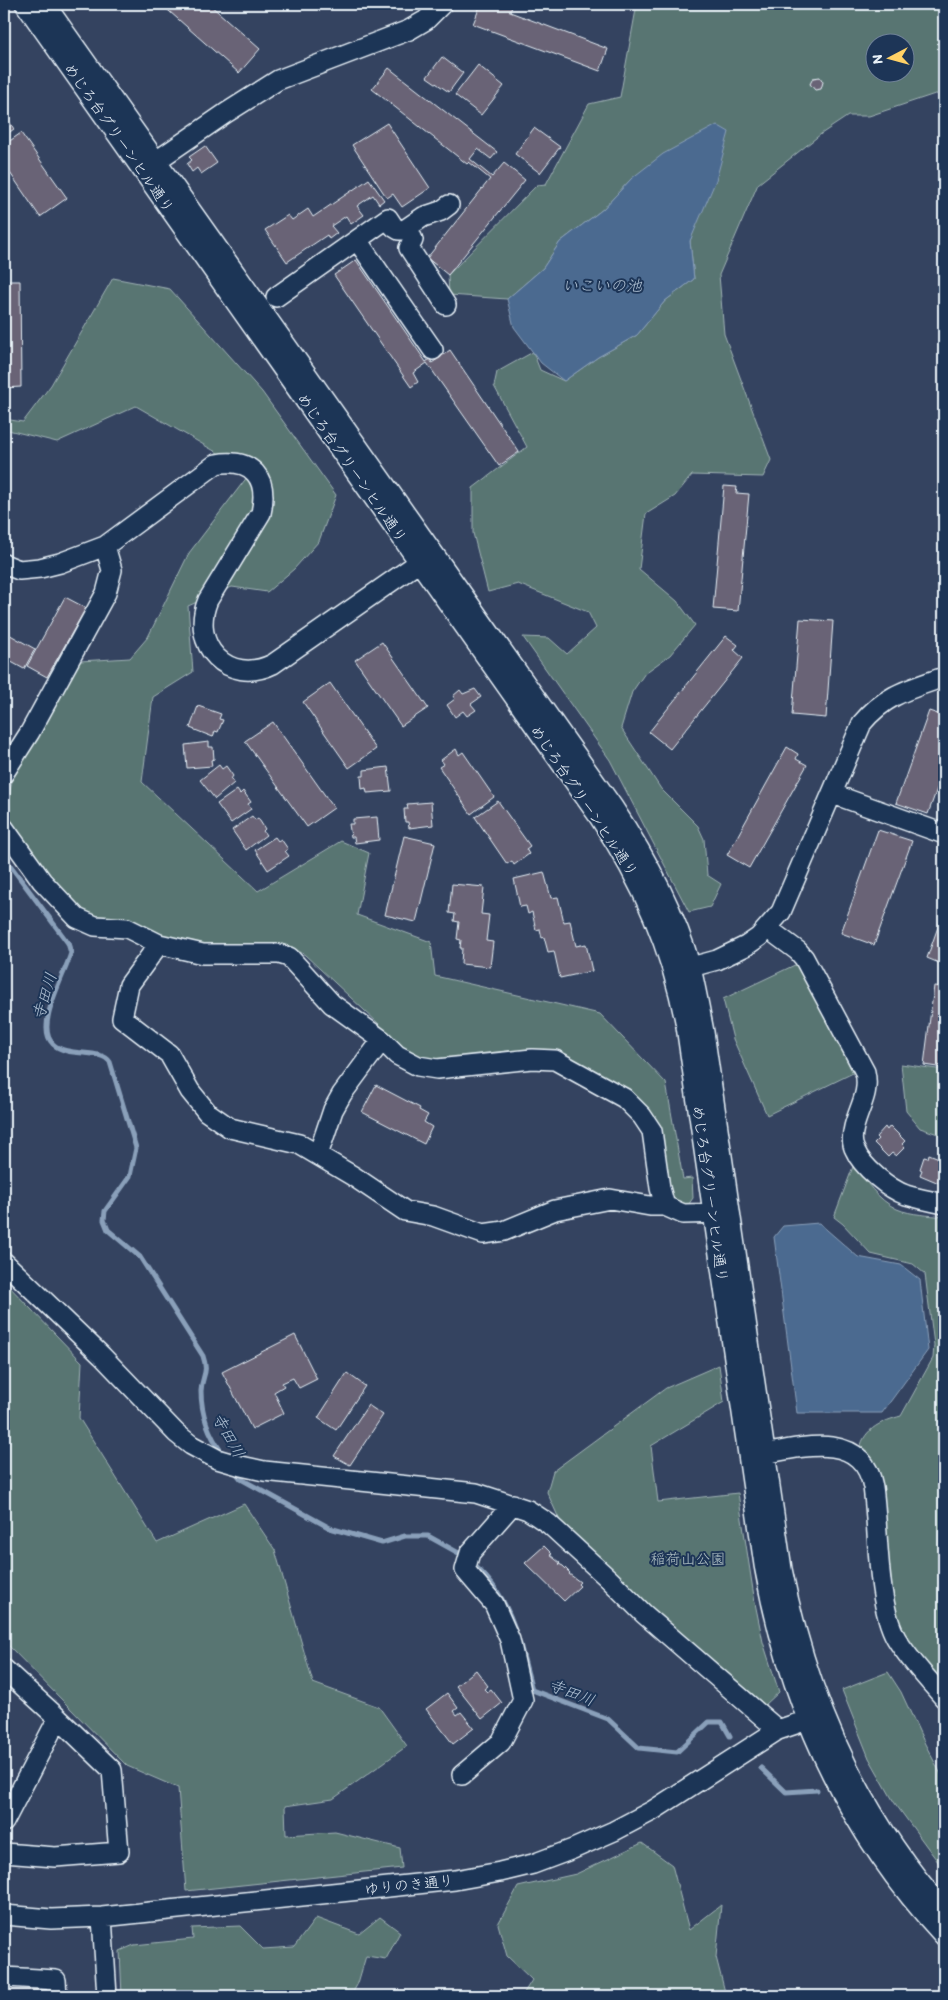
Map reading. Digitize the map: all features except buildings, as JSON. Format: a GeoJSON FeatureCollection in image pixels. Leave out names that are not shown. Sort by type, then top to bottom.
{"type":"FeatureCollection","features":[{"type":"Feature","properties":{"kind":"street","name":"めじろ台グリーンヒル通り"},"geometry":{"type":"LineString","coordinates":[[25,4],[149,166],[426,557],[621,850],[682,969],[704,1032],[722,1213],[757,1455],[769,1594],[787,1664],[815,1717],[870,1809],[910,1869],[944,1910]]}},
{"type":"Feature","properties":{"kind":"street","name":"めじろ台グリーンヒル通り"},"geometry":{"type":"LineString","coordinates":[[45,4],[149,166]]}},
{"type":"Feature","properties":{"kind":"street"},"geometry":{"type":"LineString","coordinates":[[149,166],[278,80],[409,30],[426,20],[442,4]]}},
{"type":"Feature","properties":{"kind":"street"},"geometry":{"type":"LineString","coordinates":[[276,297],[388,218],[399,230],[408,228],[423,217],[441,211],[449,205]]}},
{"type":"Feature","properties":{"kind":"street"},"geometry":{"type":"LineString","coordinates":[[408,228],[413,240],[409,248],[446,305]]}},
{"type":"Feature","properties":{"kind":"street"},"geometry":{"type":"LineString","coordinates":[[357,240],[433,350]]}},
{"type":"Feature","properties":{"kind":"street"},"geometry":{"type":"LineString","coordinates":[[4,564],[19,570],[40,568],[60,563],[105,546],[216,464],[230,462],[245,464],[256,473],[262,486],[264,500],[261,513],[208,600],[203,611],[202,625],[209,648],[217,658],[236,670],[252,671],[273,664],[426,557]]}},
{"type":"Feature","properties":{"kind":"street"},"geometry":{"type":"LineString","coordinates":[[4,773],[30,732],[106,593],[112,570],[105,546]]}},
{"type":"Feature","properties":{"kind":"street"},"geometry":{"type":"LineString","coordinates":[[682,969],[730,955],[746,946],[767,928],[781,912],[862,723],[872,712],[893,696],[944,677]]}},
{"type":"Feature","properties":{"kind":"street"},"geometry":{"type":"LineString","coordinates":[[833,794],[944,834]]}},
{"type":"Feature","properties":{"kind":"street"},"geometry":{"type":"LineString","coordinates":[[4,828],[42,881],[77,918],[95,926],[127,928],[159,944],[203,954],[278,954],[290,957],[332,1004],[382,1040],[397,1055],[418,1066],[437,1069],[532,1059],[555,1060],[624,1098],[642,1116],[652,1131],[660,1188],[666,1206]]}},
{"type":"Feature","properties":{"kind":"street"},"geometry":{"type":"LineString","coordinates":[[767,928],[798,951],[804,958],[865,1072],[867,1080],[866,1096],[857,1117],[852,1137],[855,1151],[891,1188],[907,1195],[944,1204]]}},
{"type":"Feature","properties":{"kind":"street"},"geometry":{"type":"LineString","coordinates":[[159,944],[129,986],[122,1018],[169,1054],[190,1092],[207,1112],[230,1128],[299,1144],[353,1176],[405,1211],[433,1216],[482,1234],[504,1232],[555,1210],[610,1199],[650,1206],[666,1206],[683,1214],[722,1213]]}},
{"type":"Feature","properties":{"kind":"street"},"geometry":{"type":"LineString","coordinates":[[318,1155],[333,1110],[342,1094],[382,1040]]}},
{"type":"Feature","properties":{"kind":"street"},"geometry":{"type":"LineString","coordinates":[[4,1262],[102,1356],[176,1433],[191,1444],[217,1458],[264,1471],[476,1493],[528,1510],[549,1524],[644,1614],[778,1730]]}},
{"type":"Feature","properties":{"kind":"street"},"geometry":{"type":"LineString","coordinates":[[757,1455],[828,1445],[849,1451],[864,1464],[872,1478],[883,1597],[888,1618],[895,1637],[907,1655],[944,1698]]}},
{"type":"Feature","properties":{"kind":"street"},"geometry":{"type":"LineString","coordinates":[[462,1775],[501,1742],[523,1700],[510,1640],[494,1604],[468,1562],[513,1504]]}},
{"type":"Feature","properties":{"kind":"street"},"geometry":{"type":"LineString","coordinates":[[4,1669],[112,1770],[119,1852],[55,1856],[4,1853]]}},
{"type":"Feature","properties":{"kind":"street","name":"めじろ台グリーンヒル通り"},"geometry":{"type":"LineString","coordinates":[[815,1717],[846,1801],[872,1844],[908,1894],[944,1936]]}},
{"type":"Feature","properties":{"kind":"street","name":"ゆりのき通り"},"geometry":{"type":"LineString","coordinates":[[4,1915],[50,1919],[102,1917],[455,1880],[533,1864],[595,1840],[639,1818],[778,1730],[815,1717]]}},
{"type":"Feature","properties":{"kind":"street"},"geometry":{"type":"LineString","coordinates":[[4,1822],[58,1718]]}},
{"type":"Feature","properties":{"kind":"street"},"geometry":{"type":"LineString","coordinates":[[102,1917],[107,1996]]}},
{"type":"Feature","properties":{"kind":"street"},"geometry":{"type":"LineString","coordinates":[[4,1977],[56,1980],[57,1996]]}},
{"type":"Feature","properties":{"kind":"green space"},"geometry":{"type":"Polygon","coordinates":[[[637,4],[944,4],[944,95],[935,94],[869,116],[848,116],[821,134],[758,184],[719,275],[724,334],[771,460],[763,477],[692,475],[675,496],[646,514],[639,569],[677,601],[695,625],[670,655],[645,673],[632,692],[621,728],[661,789],[698,826],[704,839],[707,875],[721,884],[710,907],[689,912],[610,760],[523,637],[549,638],[567,654],[596,628],[588,612],[518,584],[488,592],[473,533],[473,488],[527,447],[494,386],[497,372],[533,352],[540,370],[564,381],[598,357],[637,335],[665,301],[694,279],[690,241],[699,216],[632,178],[603,209],[560,242],[543,268],[507,299],[449,295],[448,275],[537,185],[546,184],[589,104],[620,97],[637,4]]]}},
{"type":"Feature","properties":{"kind":"green space"},"geometry":{"type":"Polygon","coordinates":[[[113,278],[170,289],[262,392],[336,495],[319,541],[294,569],[267,592],[232,587],[188,606],[193,672],[153,697],[142,782],[258,891],[341,841],[369,853],[357,915],[431,942],[435,976],[600,1014],[666,1083],[683,1179],[692,1178],[693,1198],[686,1208],[673,1200],[668,1188],[662,1139],[552,1053],[461,1061],[422,1059],[409,1052],[305,955],[292,947],[211,949],[92,918],[44,874],[5,821],[13,774],[80,661],[130,658],[148,637],[189,553],[251,472],[136,406],[57,442],[4,429],[4,419],[23,422],[51,385],[113,278]]]}},
{"type":"Feature","properties":{"kind":"green space"},"geometry":{"type":"Polygon","coordinates":[[[799,963],[853,1073],[767,1115],[733,1039],[723,999],[799,963]]]}},
{"type":"Feature","properties":{"kind":"green space"},"geometry":{"type":"Polygon","coordinates":[[[901,1064],[944,1070],[944,1136],[920,1128],[906,1111],[901,1064]]]}},
{"type":"Feature","properties":{"kind":"green space"},"geometry":{"type":"Polygon","coordinates":[[[854,1164],[872,1190],[890,1205],[908,1212],[944,1217],[944,1686],[904,1640],[892,1614],[860,1449],[862,1442],[875,1426],[901,1416],[933,1358],[934,1345],[925,1274],[913,1264],[871,1254],[834,1217],[854,1164]]]}},
{"type":"Feature","properties":{"kind":"green space"},"geometry":{"type":"Polygon","coordinates":[[[4,1281],[82,1362],[79,1418],[157,1543],[244,1504],[275,1550],[313,1683],[379,1707],[407,1746],[333,1799],[285,1806],[286,1835],[335,1832],[400,1848],[402,1868],[186,1891],[178,1788],[127,1766],[4,1641],[4,1281]]]}},
{"type":"Feature","properties":{"kind":"green space","name":"稲荷山公園"},"geometry":{"type":"Polygon","coordinates":[[[719,1365],[724,1402],[651,1446],[658,1502],[738,1493],[763,1642],[779,1692],[764,1706],[561,1523],[547,1492],[553,1471],[666,1388],[719,1365]]]}},
{"type":"Feature","properties":{"kind":"green space"},"geometry":{"type":"Polygon","coordinates":[[[888,1672],[901,1692],[944,1780],[944,1870],[894,1802],[869,1758],[842,1690],[888,1672]]]}},
{"type":"Feature","properties":{"kind":"green space"},"geometry":{"type":"Polygon","coordinates":[[[642,1843],[672,1865],[689,1930],[721,1905],[716,1957],[726,1996],[522,1996],[532,1980],[507,1956],[498,1924],[518,1887],[576,1874],[642,1843]]]}},
{"type":"Feature","properties":{"kind":"green space"},"geometry":{"type":"Polygon","coordinates":[[[380,1917],[400,1932],[386,1959],[366,1956],[358,1983],[351,1996],[122,1996],[120,1951],[134,1945],[193,1939],[192,1928],[240,1926],[263,1949],[294,1947],[316,1918],[359,1934],[380,1917]]]}},
{"type":"Feature","properties":{"kind":"water","name":"いこいの池"},"geometry":{"type":"Polygon","coordinates":[[[717,125],[729,132],[716,180],[690,241],[694,279],[665,301],[637,335],[598,357],[564,381],[541,363],[514,327],[507,299],[543,268],[560,242],[603,209],[632,178],[663,154],[717,125]]]}},
{"type":"Feature","properties":{"kind":"water"},"geometry":{"type":"Polygon","coordinates":[[[819,1223],[858,1257],[901,1265],[920,1280],[928,1350],[882,1413],[797,1413],[774,1237],[783,1226],[819,1223]]]}},
{"type":"Feature","properties":{"kind":"waterway","name":"寺田川"},"geometry":{"type":"LineString","coordinates":[[4,857],[68,943],[71,953],[49,1013],[48,1036],[53,1044],[59,1048],[67,1051],[99,1055],[110,1062],[136,1148],[130,1176],[105,1211],[104,1220],[108,1230],[140,1257],[203,1356],[205,1371],[201,1391],[202,1408],[210,1432],[223,1454]]}},
{"type":"Feature","properties":{"kind":"waterway","name":"寺田川"},"geometry":{"type":"LineString","coordinates":[[233,1469],[241,1479],[330,1528],[382,1543],[405,1536],[428,1536],[464,1556]]}},
{"type":"Feature","properties":{"kind":"waterway","name":"寺田川"},"geometry":{"type":"LineString","coordinates":[[472,1563],[497,1592],[514,1626]]}},
{"type":"Feature","properties":{"kind":"waterway","name":"寺田川"},"geometry":{"type":"LineString","coordinates":[[520,1644],[532,1690],[608,1719],[639,1748],[677,1752],[709,1722],[722,1722],[730,1736]]}},
{"type":"Feature","properties":{"kind":"waterway","name":"寺田川"},"geometry":{"type":"LineString","coordinates":[[761,1768],[786,1792],[817,1790]]}}]}
